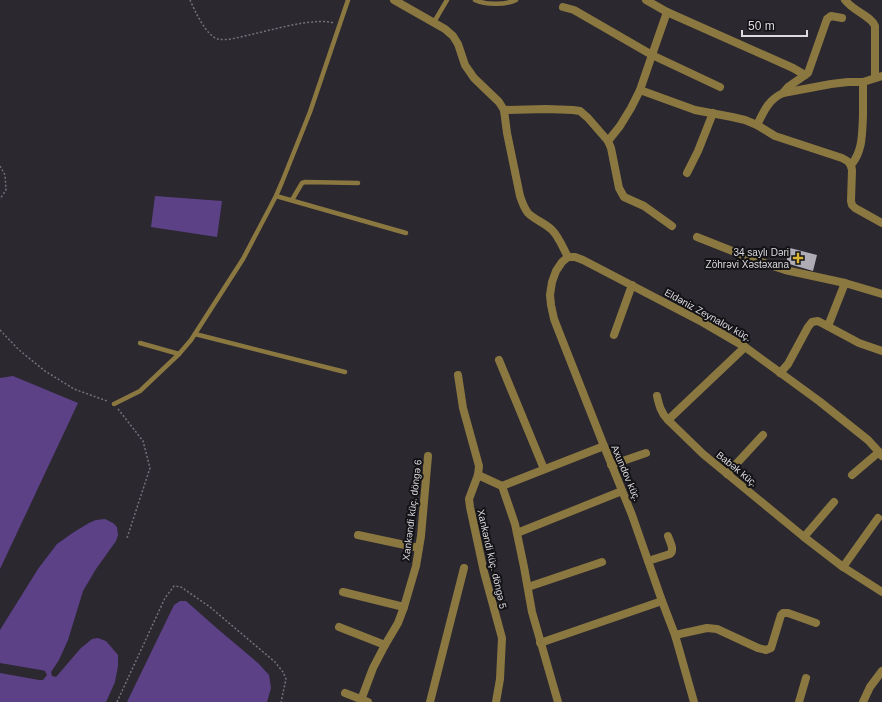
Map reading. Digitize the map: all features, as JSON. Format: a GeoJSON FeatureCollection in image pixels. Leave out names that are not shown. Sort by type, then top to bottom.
{"type":"FeatureCollection","features":[{"type":"Feature","properties":{"kind":"street"},"geometry":{"type":"LineString","coordinates":[[394,0],[434,22],[453,36],[458,44],[465,65],[474,78],[500,102],[504,110],[507,133],[523,206],[530,214],[552,230],[568,257]]}},
{"type":"Feature","properties":{"kind":"street"},"geometry":{"type":"LineString","coordinates":[[646,0],[667,12],[793,68],[805,75]]}},
{"type":"Feature","properties":{"kind":"street"},"geometry":{"type":"LineString","coordinates":[[757,125],[767,105],[776,96],[783,93],[831,84],[863,82],[879,77],[875,26],[873,22],[852,9],[844,0]]}},
{"type":"Feature","properties":{"kind":"street"},"geometry":{"type":"LineString","coordinates":[[563,7],[574,10],[652,55],[720,87]]}},
{"type":"Feature","properties":{"kind":"street"},"geometry":{"type":"LineString","coordinates":[[608,141],[620,126],[640,90],[667,12]]}},
{"type":"Feature","properties":{"kind":"street"},"geometry":{"type":"LineString","coordinates":[[783,93],[788,87],[808,73],[827,19],[831,16],[842,18]]}},
{"type":"Feature","properties":{"kind":"street"},"geometry":{"type":"LineString","coordinates":[[851,165],[859,151],[862,137],[863,82]]}},
{"type":"Feature","properties":{"kind":"street"},"geometry":{"type":"LineString","coordinates":[[640,90],[695,110],[745,120],[776,136],[848,161],[852,170],[852,205],[882,223]]}},
{"type":"Feature","properties":{"kind":"street"},"geometry":{"type":"LineString","coordinates":[[504,110],[546,109],[580,111],[608,141],[619,188],[624,197],[644,206],[672,226]]}},
{"type":"Feature","properties":{"kind":"street"},"geometry":{"type":"LineString","coordinates":[[688,173],[712,113]]}},
{"type":"Feature","properties":{"kind":"street"},"geometry":{"type":"LineString","coordinates":[[697,237],[785,270],[802,275],[845,283],[882,294]]}},
{"type":"Feature","properties":{"kind":"street","name":"Eldəniz Zeynalov küç."},"geometry":{"type":"LineString","coordinates":[[568,257],[583,260],[702,322],[745,347],[819,401],[868,440],[881,454]]}},
{"type":"Feature","properties":{"kind":"street","name":"Axundov küç."},"geometry":{"type":"LineString","coordinates":[[568,257],[562,262],[556,271],[552,282],[550,295],[554,319],[560,338],[632,515],[675,634],[694,702]]}},
{"type":"Feature","properties":{"kind":"street"},"geometry":{"type":"LineString","coordinates":[[828,326],[845,283]]}},
{"type":"Feature","properties":{"kind":"street"},"geometry":{"type":"LineString","coordinates":[[614,335],[632,285]]}},
{"type":"Feature","properties":{"kind":"street"},"geometry":{"type":"LineString","coordinates":[[780,372],[788,364],[812,322],[818,321],[859,343],[882,351]]}},
{"type":"Feature","properties":{"kind":"street"},"geometry":{"type":"LineString","coordinates":[[668,420],[745,347]]}},
{"type":"Feature","properties":{"kind":"street"},"geometry":{"type":"LineString","coordinates":[[499,360],[544,469]]}},
{"type":"Feature","properties":{"kind":"street","name":"Xankəndi küç. döngə 5"},"geometry":{"type":"LineString","coordinates":[[458,375],[463,408],[479,466],[478,475],[469,499],[470,507],[484,572],[502,638],[500,679],[496,702]]}},
{"type":"Feature","properties":{"kind":"street","name":"Babək küç."},"geometry":{"type":"LineString","coordinates":[[657,396],[660,408],[668,420],[703,454],[804,537],[843,566],[882,592]]}},
{"type":"Feature","properties":{"kind":"street"},"geometry":{"type":"LineString","coordinates":[[727,474],[763,435]]}},
{"type":"Feature","properties":{"kind":"street"},"geometry":{"type":"LineString","coordinates":[[502,486],[604,446]]}},
{"type":"Feature","properties":{"kind":"street"},"geometry":{"type":"LineString","coordinates":[[611,465],[646,453]]}},
{"type":"Feature","properties":{"kind":"street"},"geometry":{"type":"LineString","coordinates":[[852,475],[881,454]]}},
{"type":"Feature","properties":{"kind":"street","name":"Xankəndi küç. döngə 6"},"geometry":{"type":"LineString","coordinates":[[365,701],[373,668],[384,645],[398,623],[416,566],[428,456]]}},
{"type":"Feature","properties":{"kind":"street"},"geometry":{"type":"LineString","coordinates":[[478,475],[502,486],[515,524],[532,612],[558,702]]}},
{"type":"Feature","properties":{"kind":"street"},"geometry":{"type":"LineString","coordinates":[[517,533],[622,492]]}},
{"type":"Feature","properties":{"kind":"street"},"geometry":{"type":"LineString","coordinates":[[804,537],[834,502]]}},
{"type":"Feature","properties":{"kind":"street"},"geometry":{"type":"LineString","coordinates":[[843,566],[878,518]]}},
{"type":"Feature","properties":{"kind":"street"},"geometry":{"type":"LineString","coordinates":[[358,535],[419,548]]}},
{"type":"Feature","properties":{"kind":"street"},"geometry":{"type":"LineString","coordinates":[[648,561],[672,553],[668,536]]}},
{"type":"Feature","properties":{"kind":"street"},"geometry":{"type":"LineString","coordinates":[[528,588],[602,562]]}},
{"type":"Feature","properties":{"kind":"street"},"geometry":{"type":"LineString","coordinates":[[430,702],[464,568]]}},
{"type":"Feature","properties":{"kind":"street"},"geometry":{"type":"LineString","coordinates":[[343,592],[404,607]]}},
{"type":"Feature","properties":{"kind":"street"},"geometry":{"type":"LineString","coordinates":[[540,642],[662,601]]}},
{"type":"Feature","properties":{"kind":"street"},"geometry":{"type":"LineString","coordinates":[[675,634],[707,628],[717,629],[758,648],[766,650],[771,648],[781,615],[783,613],[788,613],[816,623]]}},
{"type":"Feature","properties":{"kind":"street"},"geometry":{"type":"LineString","coordinates":[[339,627],[384,645]]}},
{"type":"Feature","properties":{"kind":"street"},"geometry":{"type":"LineString","coordinates":[[863,702],[870,687],[882,671]]}},
{"type":"Feature","properties":{"kind":"street"},"geometry":{"type":"LineString","coordinates":[[799,702],[806,678]]}},
{"type":"Feature","properties":{"kind":"street"},"geometry":{"type":"LineString","coordinates":[[345,693],[365,701]]}},
{"type":"Feature","properties":{"kind":"lane"},"geometry":{"type":"LineString","coordinates":[[114,404],[140,391],[179,354],[191,340],[243,259],[276,196],[310,112],[348,0]]}},
{"type":"Feature","properties":{"kind":"lane"},"geometry":{"type":"LineString","coordinates":[[434,22],[446,0]]}},
{"type":"Feature","properties":{"kind":"lane"},"geometry":{"type":"LineString","coordinates":[[475,0],[484,3],[507,3],[516,0]]}},
{"type":"Feature","properties":{"kind":"lane"},"geometry":{"type":"LineString","coordinates":[[292,200],[302,183],[305,182],[358,183]]}},
{"type":"Feature","properties":{"kind":"lane"},"geometry":{"type":"LineString","coordinates":[[276,196],[406,233]]}},
{"type":"Feature","properties":{"kind":"lane"},"geometry":{"type":"LineString","coordinates":[[195,334],[345,372]]}},
{"type":"Feature","properties":{"kind":"lane"},"geometry":{"type":"LineString","coordinates":[[140,343],[179,354]]}},
{"type":"Feature","properties":{"kind":"path"},"geometry":{"type":"LineString","coordinates":[[190,0],[195,13],[209,33],[218,39],[233,39],[286,26],[318,21],[329,21],[340,24]]}},
{"type":"Feature","properties":{"kind":"path"},"geometry":{"type":"LineString","coordinates":[[0,166],[5,175],[6,190],[0,199]]}},
{"type":"Feature","properties":{"kind":"path"},"geometry":{"type":"LineString","coordinates":[[0,330],[19,350],[45,371],[74,389],[114,404],[143,441],[150,468],[127,538]]}},
{"type":"Feature","properties":{"kind":"path"},"geometry":{"type":"LineString","coordinates":[[117,702],[165,598],[174,586],[181,587],[210,607],[275,662],[283,672],[286,679],[281,702]]}},
{"type":"Feature","properties":{"kind":"shaded area"},"geometry":{"type":"Polygon","coordinates":[[[155,196],[222,201],[217,237],[151,227],[155,196]]]}},
{"type":"Feature","properties":{"kind":"shaded area"},"geometry":{"type":"Polygon","coordinates":[[[13,376],[78,403],[0,569],[0,378],[13,376]]]}},
{"type":"Feature","properties":{"kind":"shaded area"},"geometry":{"type":"Polygon","coordinates":[[[105,519],[117,527],[118,535],[116,541],[96,569],[83,591],[68,640],[59,660],[51,672],[52,676],[56,677],[81,648],[92,639],[98,638],[106,641],[118,655],[118,666],[115,682],[106,702],[0,702],[0,673],[39,680],[43,680],[47,675],[45,671],[0,663],[0,630],[38,569],[57,544],[89,523],[96,520],[105,519]]]}},
{"type":"Feature","properties":{"kind":"shaded area"},"geometry":{"type":"Polygon","coordinates":[[[180,601],[186,601],[258,663],[269,675],[271,688],[267,702],[127,702],[174,605],[180,601]]]}},
{"type":"Feature","properties":{"kind":"building"},"geometry":{"type":"Polygon","coordinates":[[[790,248],[817,255],[813,271],[786,263],[790,248]]]}},
{"type":"Feature","properties":{"kind":"place","name":"34 saylı Dəri Zöhrəvi Xəstəxana"},"geometry":{"type":"Point","coordinates":[798,258]}}]}
